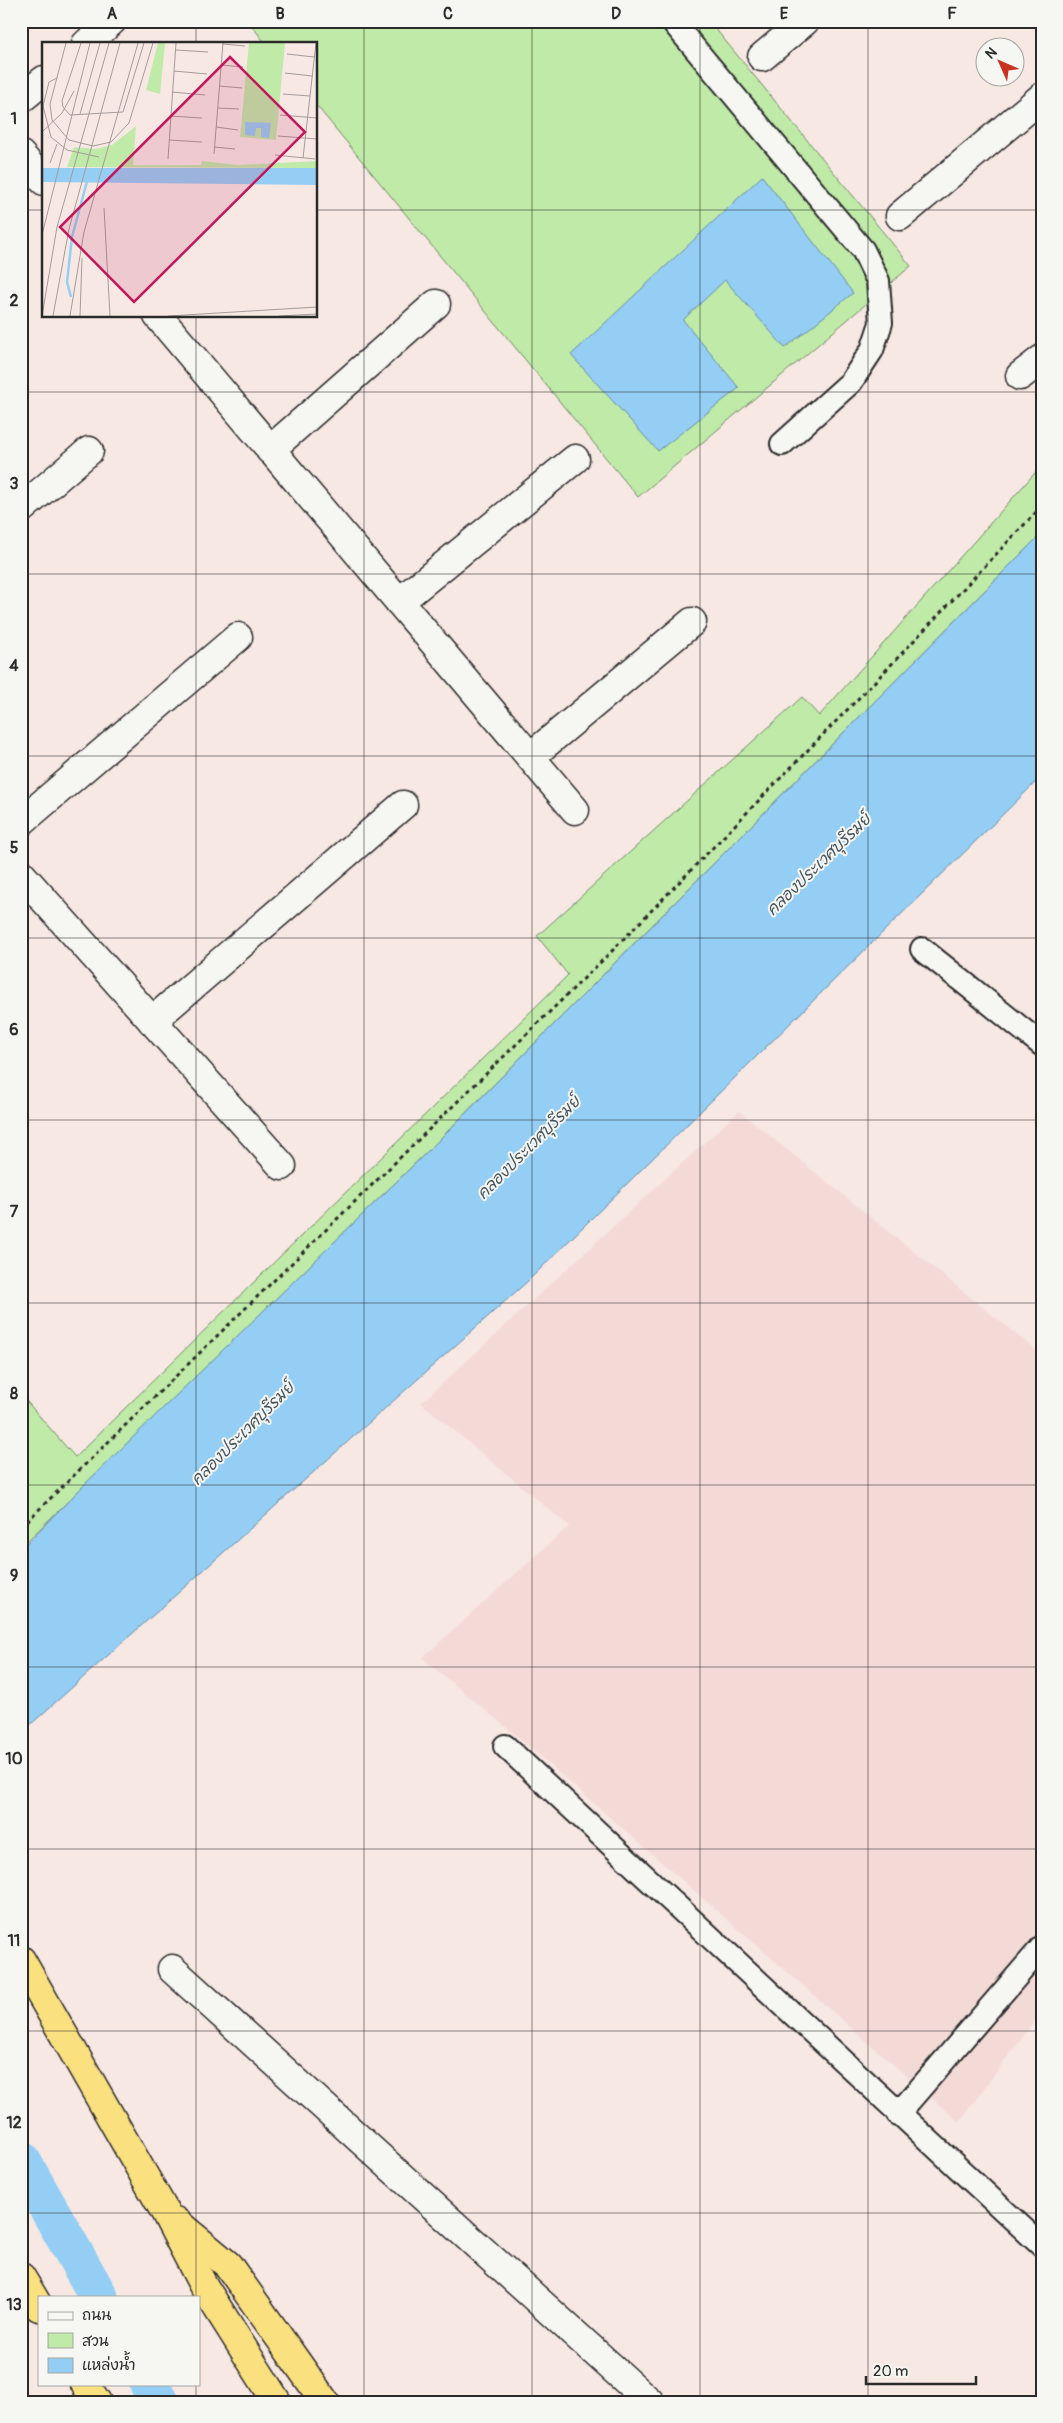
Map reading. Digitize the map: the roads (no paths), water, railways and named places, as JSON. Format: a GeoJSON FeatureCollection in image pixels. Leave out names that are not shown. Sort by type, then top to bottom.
{"type":"FeatureCollection","features":[{"type":"Feature","properties":{"kind":"highway"},"geometry":{"type":"LineString","coordinates":[[21,1960],[165,2212],[203,2285],[277,2402]]}},
{"type":"Feature","properties":{"kind":"highway"},"geometry":{"type":"LineString","coordinates":[[165,2212],[228,2265],[325,2402]]}},
{"type":"Feature","properties":{"kind":"highway"},"geometry":{"type":"LineString","coordinates":[[21,2277],[38,2305]]}},
{"type":"Feature","properties":{"kind":"highway"},"geometry":{"type":"LineString","coordinates":[[86,2386],[97,2402]]}},
{"type":"Feature","properties":{"kind":"street"},"geometry":{"type":"LineString","coordinates":[[88,42],[112,21]]}},
{"type":"Feature","properties":{"kind":"street"},"geometry":{"type":"LineString","coordinates":[[762,57],[805,21]]}},
{"type":"Feature","properties":{"kind":"street"},"geometry":{"type":"LineString","coordinates":[[21,99],[42,82]]}},
{"type":"Feature","properties":{"kind":"street"},"geometry":{"type":"LineString","coordinates":[[900,216],[1042,97]]}},
{"type":"Feature","properties":{"kind":"street"},"geometry":{"type":"LineString","coordinates":[[21,155],[42,179]]}},
{"type":"Feature","properties":{"kind":"street"},"geometry":{"type":"LineString","coordinates":[[270,450],[436,304]]}},
{"type":"Feature","properties":{"kind":"street"},"geometry":{"type":"LineString","coordinates":[[160,318],[575,810]]}},
{"type":"Feature","properties":{"kind":"street"},"geometry":{"type":"LineString","coordinates":[[1020,376],[1042,359]]}},
{"type":"Feature","properties":{"kind":"street"},"geometry":{"type":"LineString","coordinates":[[21,509],[89,451]]}},
{"type":"Feature","properties":{"kind":"street"},"geometry":{"type":"LineString","coordinates":[[399,602],[575,459]]}},
{"type":"Feature","properties":{"kind":"street"},"geometry":{"type":"LineString","coordinates":[[530,757],[692,622]]}},
{"type":"Feature","properties":{"kind":"street"},"geometry":{"type":"LineString","coordinates":[[21,822],[238,637]]}},
{"type":"Feature","properties":{"kind":"street"},"geometry":{"type":"LineString","coordinates":[[152,1021],[403,805]]}},
{"type":"Feature","properties":{"kind":"street"},"geometry":{"type":"LineString","coordinates":[[21,874],[282,1166]]}},
{"type":"Feature","properties":{"kind":"street"},"geometry":{"type":"LineString","coordinates":[[172,1970],[650,2402]]}},
{"type":"Feature","properties":{"kind":"lane"},"geometry":{"type":"LineString","coordinates":[[672,21],[863,250],[878,281],[881,323],[872,350],[851,382],[782,444]]}},
{"type":"Feature","properties":{"kind":"lane"},"geometry":{"type":"LineString","coordinates":[[922,949],[1042,1044]]}},
{"type":"Feature","properties":{"kind":"lane"},"geometry":{"type":"LineString","coordinates":[[504,1746],[1042,2246]]}},
{"type":"Feature","properties":{"kind":"lane"},"geometry":{"type":"LineString","coordinates":[[898,2114],[1042,1947]]}},
{"type":"Feature","properties":{"kind":"water"},"geometry":{"type":"Polygon","coordinates":[[[762,176],[853,293],[785,348],[725,280],[683,320],[739,388],[658,451],[571,355],[762,176]]]}},
{"type":"Feature","properties":{"kind":"water","name":"คลองประเวศบุรีรมย์"},"geometry":{"type":"Polygon","coordinates":[[[1042,533],[1042,776],[529,1280],[21,1733],[21,1549],[89,1480],[430,1149],[1042,533]]]}},
{"type":"Feature","properties":{"kind":"waterway"},"geometry":{"type":"LineString","coordinates":[[21,2160],[98,2296]]}},
{"type":"Feature","properties":{"kind":"waterway"},"geometry":{"type":"LineString","coordinates":[[150,2386],[160,2402]]}}]}
